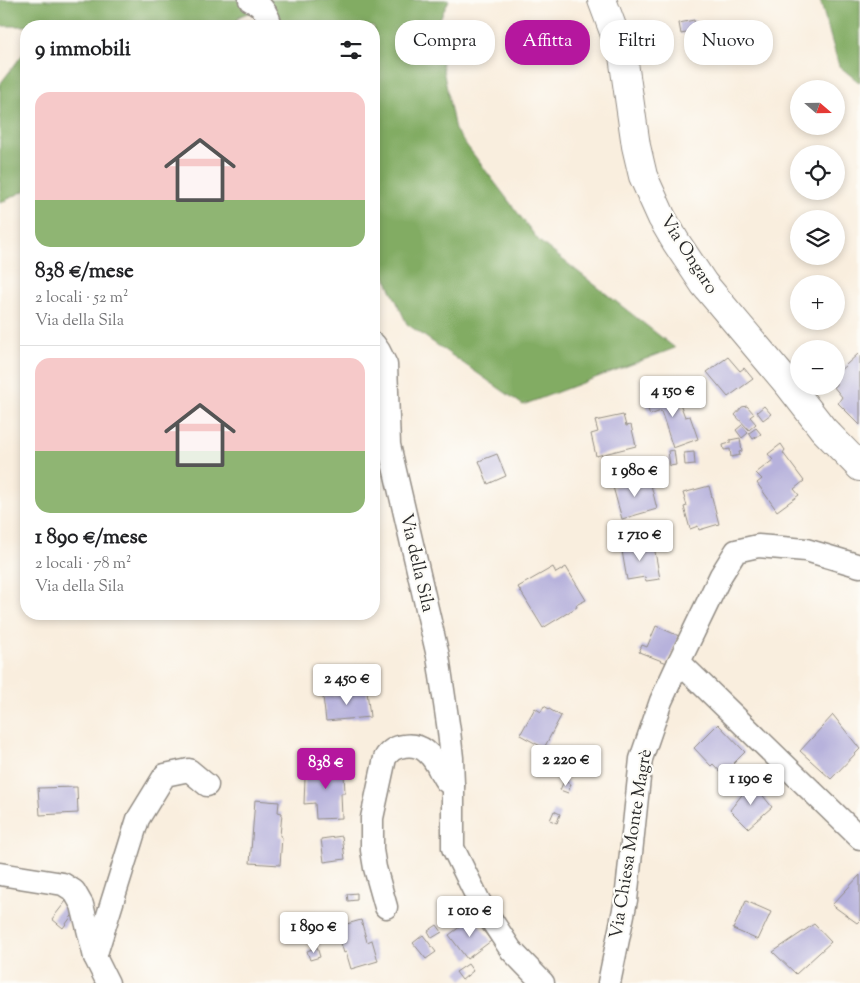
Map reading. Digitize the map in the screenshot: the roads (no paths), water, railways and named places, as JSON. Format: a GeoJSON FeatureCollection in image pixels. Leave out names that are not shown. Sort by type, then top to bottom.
{"type":"FeatureCollection","features":[{"type":"Feature","properties":{"kind":"main road","name":"Via Ongaro"},"geometry":{"type":"LineString","coordinates":[[602,0],[623,56],[636,146],[643,176],[662,218],[704,284],[823,429],[860,467]]}},
{"type":"Feature","properties":{"kind":"street"},"geometry":{"type":"LineString","coordinates":[[250,0],[262,7],[270,20]]}},
{"type":"Feature","properties":{"kind":"street","name":"Via della Sila"},"geometry":{"type":"LineString","coordinates":[[380,351],[386,365],[389,445],[438,656],[450,732],[454,785],[453,848],[479,901],[511,950],[543,983]]}},
{"type":"Feature","properties":{"kind":"street","name":"Via Chiesa Monte Magrè"},"geometry":{"type":"LineString","coordinates":[[611,973],[626,900],[642,759],[661,702],[721,574],[736,551],[758,546],[806,550],[860,566]]}},
{"type":"Feature","properties":{"kind":"street"},"geometry":{"type":"LineString","coordinates":[[679,662],[860,838]]}},
{"type":"Feature","properties":{"kind":"street"},"geometry":{"type":"LineString","coordinates":[[386,907],[372,850],[372,818],[385,758],[388,753],[396,748],[413,745],[429,753],[446,781],[454,785]]}},
{"type":"Feature","properties":{"kind":"street"},"geometry":{"type":"LineString","coordinates":[[95,957],[138,819],[165,775],[190,770],[207,785]]}},
{"type":"Feature","properties":{"kind":"street"},"geometry":{"type":"LineString","coordinates":[[0,874],[63,884],[74,891],[82,905],[95,957],[108,983]]}},
{"type":"Feature","properties":{"kind":"street"},"geometry":{"type":"LineString","coordinates":[[600,983],[604,963],[611,973],[623,962],[625,983]]}}]}
